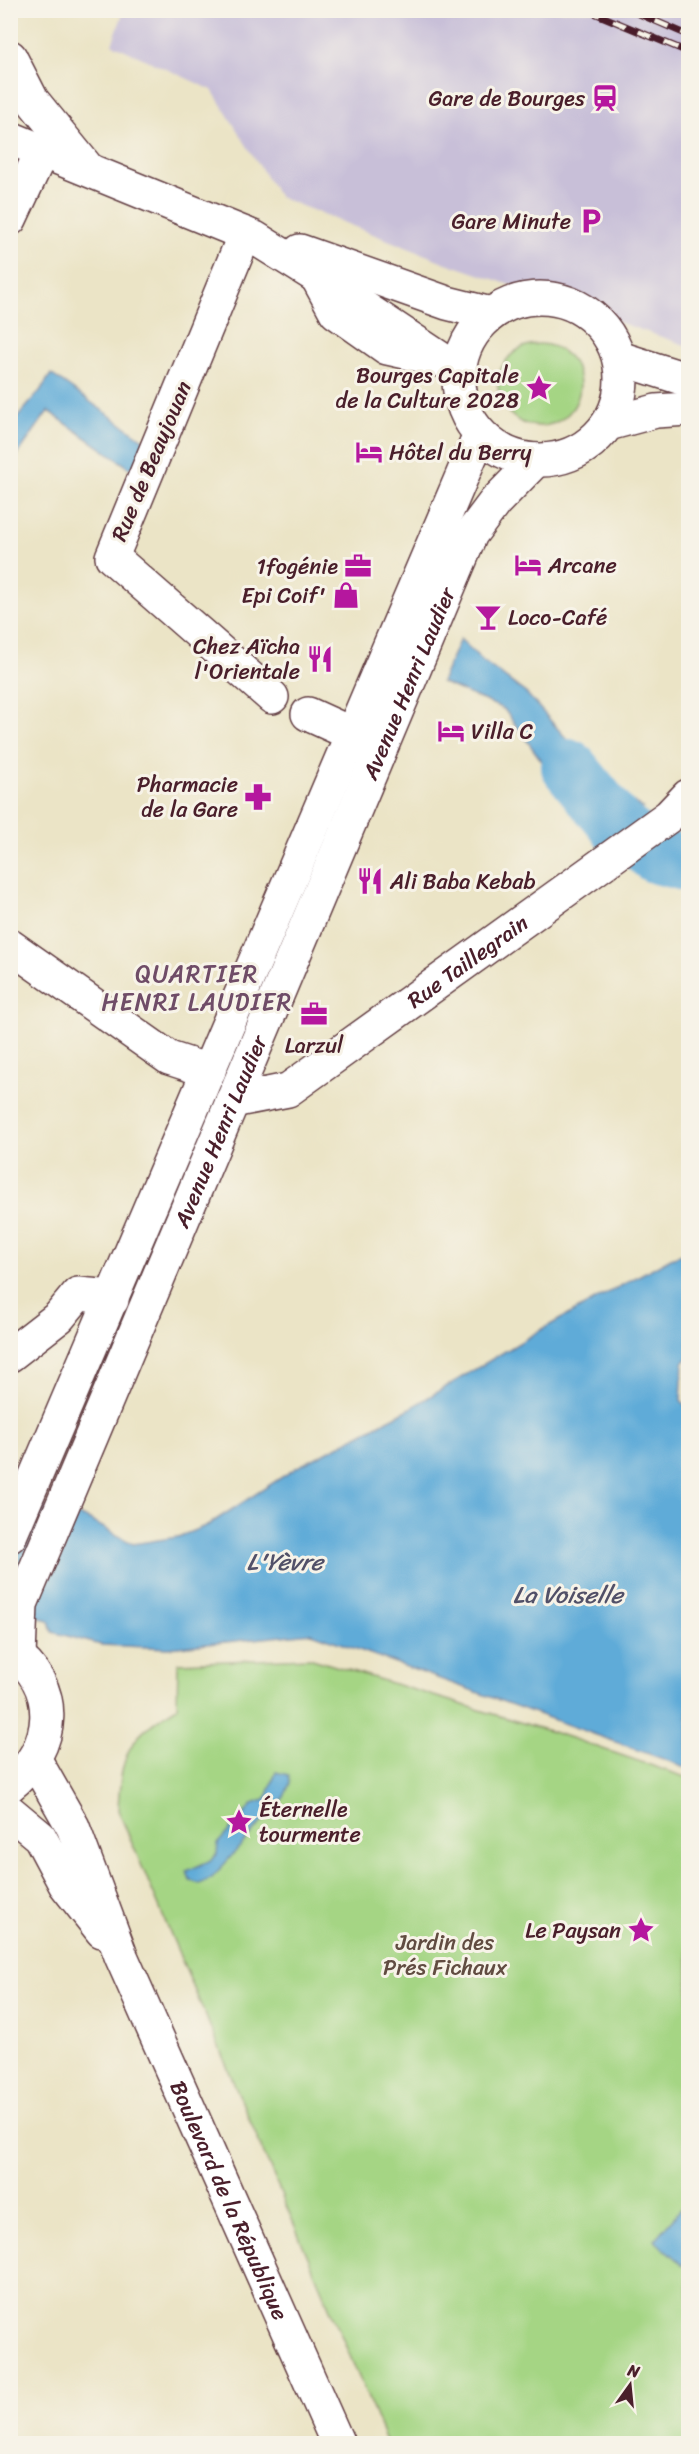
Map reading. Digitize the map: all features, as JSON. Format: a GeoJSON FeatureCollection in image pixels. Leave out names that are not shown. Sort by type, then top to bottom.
{"type":"FeatureCollection","features":[{"type":"Feature","properties":{"kind":"main road"},"geometry":{"type":"LineString","coordinates":[[10,57],[33,100],[89,170]]}},
{"type":"Feature","properties":{"kind":"main road"},"geometry":{"type":"LineString","coordinates":[[10,138],[250,236],[315,266],[491,314]]}},
{"type":"Feature","properties":{"kind":"main road"},"geometry":{"type":"LineString","coordinates":[[10,219],[42,151]]}},
{"type":"Feature","properties":{"kind":"main road","name":"Rue de Beaujouan"},"geometry":{"type":"LineString","coordinates":[[250,236],[112,557],[272,697]]}},
{"type":"Feature","properties":{"kind":"main road"},"geometry":{"type":"LineString","coordinates":[[315,266],[451,366],[466,413],[480,434],[503,451],[519,458],[536,460],[557,458],[577,451],[594,440],[608,424],[618,404],[622,381],[619,358],[602,326],[586,312],[555,299],[533,298],[511,303],[491,314],[475,330],[451,366]]}},
{"type":"Feature","properties":{"kind":"main road"},"geometry":{"type":"LineString","coordinates":[[619,358],[688,380]]}},
{"type":"Feature","properties":{"kind":"main road"},"geometry":{"type":"LineString","coordinates":[[608,424],[656,411],[688,409]]}},
{"type":"Feature","properties":{"kind":"main road","name":"Avenue Henri Laudier"},"geometry":{"type":"LineString","coordinates":[[10,1536],[480,434]]}},
{"type":"Feature","properties":{"kind":"main road","name":"Avenue Henri Laudier"},"geometry":{"type":"LineString","coordinates":[[15,1654],[21,1604],[471,534],[495,502],[536,460]]}},
{"type":"Feature","properties":{"kind":"main road"},"geometry":{"type":"LineString","coordinates":[[308,714],[352,734]]}},
{"type":"Feature","properties":{"kind":"main road","name":"Rue Taillegrain"},"geometry":{"type":"LineString","coordinates":[[232,1101],[288,1090],[669,816],[688,796]]}},
{"type":"Feature","properties":{"kind":"main road"},"geometry":{"type":"LineString","coordinates":[[10,945],[169,1058],[209,1071]]}},
{"type":"Feature","properties":{"kind":"main road"},"geometry":{"type":"LineString","coordinates":[[10,1355],[58,1317],[78,1294],[101,1296],[111,1300]]}},
{"type":"Feature","properties":{"kind":"main road"},"geometry":{"type":"LineString","coordinates":[[10,1785],[23,1775],[35,1760],[43,1743],[47,1726],[42,1689],[32,1672],[15,1654]]}},
{"type":"Feature","properties":{"kind":"main road","name":"Boulevard de la République"},"geometry":{"type":"LineString","coordinates":[[35,1760],[73,1827],[122,1956],[338,2444]]}},
{"type":"Feature","properties":{"kind":"main road","name":"Boulevard de la République"},"geometry":{"type":"LineString","coordinates":[[10,1812],[40,1837],[65,1884],[122,1956]]}},
{"type":"Feature","properties":{"kind":"shaded area"},"geometry":{"type":"Polygon","coordinates":[[[124,11],[688,11],[688,346],[446,263],[279,197],[212,90],[112,44],[124,11]]]}},
{"type":"Feature","properties":{"kind":"green space","name":"Bourges Capitale de la Culture 2028"},"geometry":{"type":"Polygon","coordinates":[[[539,344],[555,347],[568,356],[577,369],[580,385],[577,401],[568,414],[555,423],[539,426],[523,423],[510,414],[501,401],[498,385],[501,369],[510,356],[523,347],[539,344]]]}},
{"type":"Feature","properties":{"kind":"green space","name":"Jardin des Prés Fichaux"},"geometry":{"type":"Polygon","coordinates":[[[309,1658],[562,1735],[688,1778],[688,2443],[387,2443],[118,1810],[121,1774],[130,1749],[147,1728],[177,1707],[178,1663],[309,1658]]]}},
{"type":"Feature","properties":{"kind":"water"},"geometry":{"type":"Polygon","coordinates":[[[51,374],[150,444],[137,473],[48,411],[11,464],[11,425],[40,391],[51,374]]]}},
{"type":"Feature","properties":{"kind":"water"},"geometry":{"type":"Polygon","coordinates":[[[460,639],[483,661],[527,694],[612,790],[643,808],[600,841],[504,709],[441,682],[460,639]]]}},
{"type":"Feature","properties":{"kind":"water"},"geometry":{"type":"Polygon","coordinates":[[[679,838],[688,841],[688,882],[636,872],[679,838]]]}},
{"type":"Feature","properties":{"kind":"water"},"geometry":{"type":"Polygon","coordinates":[[[688,1252],[688,1358],[683,1363],[681,1400],[688,1410],[688,1768],[312,1633],[169,1648],[101,1645],[52,1632],[49,1620],[11,1612],[10,1497],[86,1518],[133,1544],[178,1537],[208,1525],[296,1468],[409,1409],[539,1331],[671,1258],[688,1252]]]}},
{"type":"Feature","properties":{"kind":"water"},"geometry":{"type":"Polygon","coordinates":[[[276,1772],[289,1775],[290,1783],[284,1797],[212,1878],[200,1884],[190,1881],[187,1871],[209,1861],[217,1854],[218,1843],[253,1804],[264,1800],[268,1795],[276,1772]]]}},
{"type":"Feature","properties":{"kind":"water"},"geometry":{"type":"Polygon","coordinates":[[[688,2201],[688,2265],[683,2265],[654,2240],[688,2201]]]}},
{"type":"Feature","properties":{"kind":"waterway"},"geometry":{"type":"LineString","coordinates":[[569,767],[618,827],[657,856],[688,864]]}},
{"type":"Feature","properties":{"kind":"railway"},"geometry":{"type":"LineString","coordinates":[[587,10],[688,52]]}},
{"type":"Feature","properties":{"kind":"railway"},"geometry":{"type":"LineString","coordinates":[[630,10],[688,35]]}},
{"type":"Feature","properties":{"kind":"place","name":"Gare de Bourges"},"geometry":{"type":"Point","coordinates":[605,98]}},
{"type":"Feature","properties":{"kind":"place","name":"Gare Minute"},"geometry":{"type":"Point","coordinates":[591,221]}},
{"type":"Feature","properties":{"kind":"place","name":"Bourges Capitale de la Culture 2028"},"geometry":{"type":"Point","coordinates":[539,388]}},
{"type":"Feature","properties":{"kind":"place","name":"Hôtel du Berry"},"geometry":{"type":"Point","coordinates":[369,452]}},
{"type":"Feature","properties":{"kind":"place","name":"Arcane"},"geometry":{"type":"Point","coordinates":[528,565]}},
{"type":"Feature","properties":{"kind":"place","name":"1fogénie"},"geometry":{"type":"Point","coordinates":[358,566]}},
{"type":"Feature","properties":{"kind":"place","name":"Epi Coif'"},"geometry":{"type":"Point","coordinates":[346,595]}},
{"type":"Feature","properties":{"kind":"place","name":"Loco-Café"},"geometry":{"type":"Point","coordinates":[488,617]}},
{"type":"Feature","properties":{"kind":"place","name":"Chez Aïcha l'Orientale"},"geometry":{"type":"Point","coordinates":[320,659]}},
{"type":"Feature","properties":{"kind":"place","name":"Villa C"},"geometry":{"type":"Point","coordinates":[451,731]}},
{"type":"Feature","properties":{"kind":"place","name":"Pharmacie de la Gare"},"geometry":{"type":"Point","coordinates":[258,797]}},
{"type":"Feature","properties":{"kind":"place","name":"Ali Baba Kebab"},"geometry":{"type":"Point","coordinates":[370,881]}},
{"type":"Feature","properties":{"kind":"place","name":"Larzul"},"geometry":{"type":"Point","coordinates":[314,1014]}},
{"type":"Feature","properties":{"kind":"place","name":"Éternelle tourmente"},"geometry":{"type":"Point","coordinates":[239,1822]}},
{"type":"Feature","properties":{"kind":"place","name":"Le Paysan"},"geometry":{"type":"Point","coordinates":[641,1930]}},
{"type":"Feature","properties":{"kind":"district","name":"QUARTIER HENRI LAUDIER"},"geometry":{"type":"Point","coordinates":[197,988]}},
{"type":"Feature","properties":{"kind":"water label","name":"L'Yèvre"},"geometry":{"type":"Point","coordinates":[285,1562]}},
{"type":"Feature","properties":{"kind":"water label","name":"La Voiselle"},"geometry":{"type":"Point","coordinates":[568,1595]}}]}
